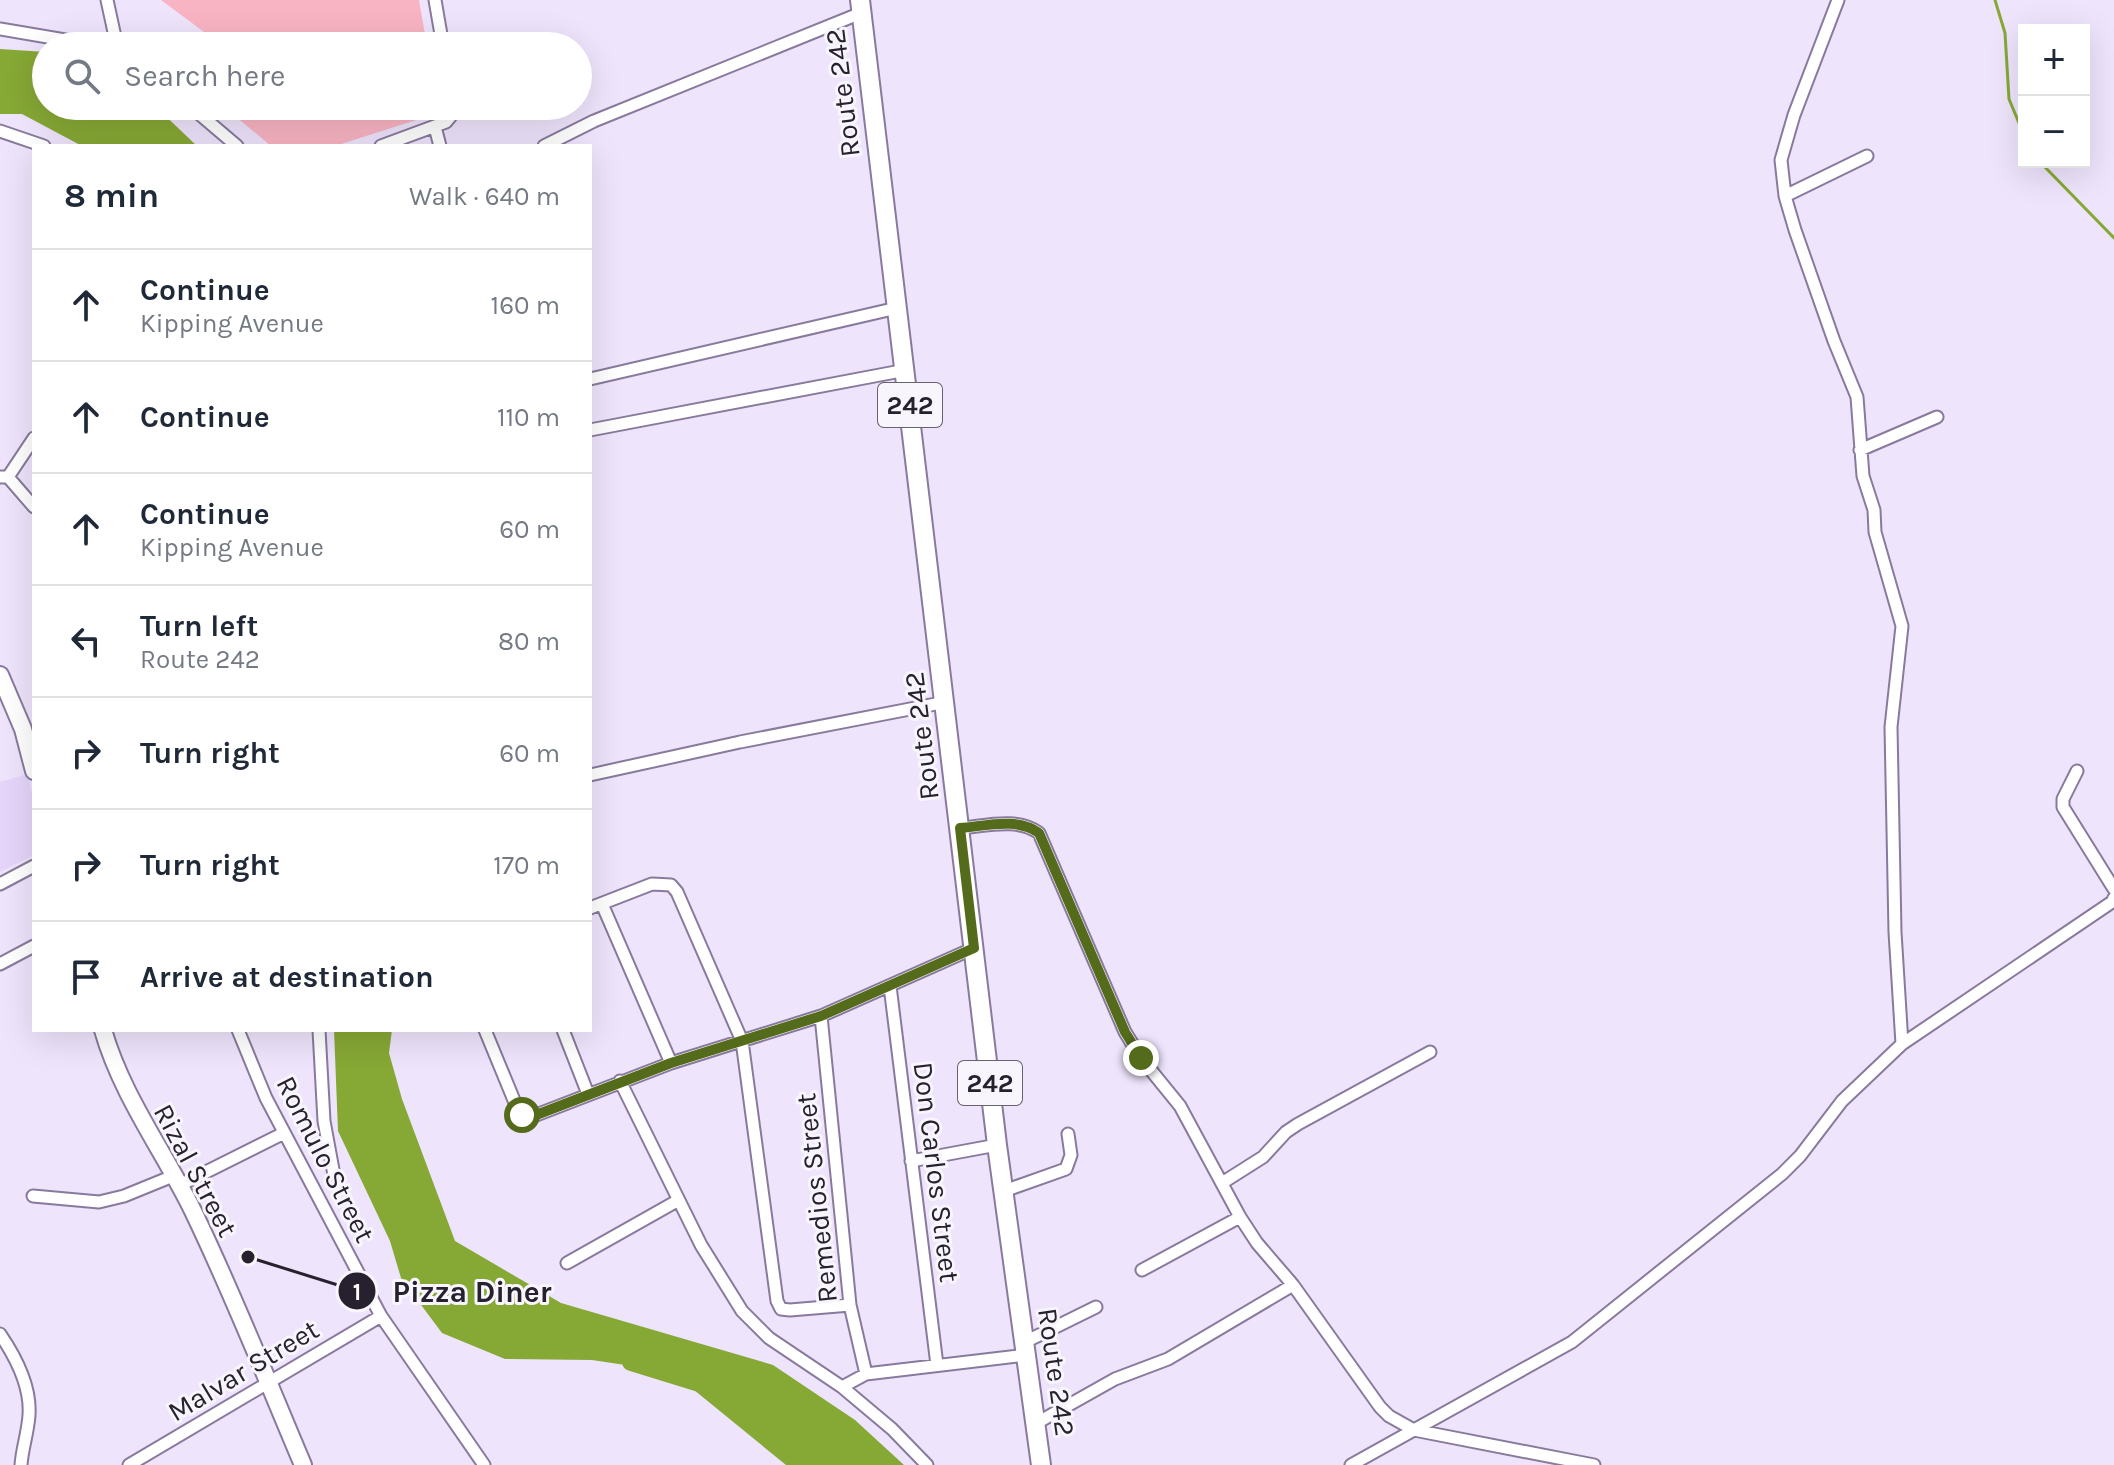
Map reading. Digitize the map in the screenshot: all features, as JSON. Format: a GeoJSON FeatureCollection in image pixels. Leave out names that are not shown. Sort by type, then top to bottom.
{"type":"FeatureCollection","features":[{"type":"Feature","properties":{"kind":"main road","name":"Route 242"},"geometry":{"type":"LineString","coordinates":[[860,7],[997,1145],[1041,1465]]}},
{"type":"Feature","properties":{"kind":"street"},"geometry":{"type":"LineString","coordinates":[[107,0],[114,32]]}},
{"type":"Feature","properties":{"kind":"street"},"geometry":{"type":"LineString","coordinates":[[435,0],[441,32]]}},
{"type":"Feature","properties":{"kind":"street"},"geometry":{"type":"LineString","coordinates":[[1838,0],[1781,160],[1785,196],[1816,293],[1857,397],[1863,476],[1903,632],[1891,727],[1895,932],[1902,1044]]}},
{"type":"Feature","properties":{"kind":"street"},"geometry":{"type":"LineString","coordinates":[[548,144],[594,121],[860,7]]}},
{"type":"Feature","properties":{"kind":"street"},"geometry":{"type":"LineString","coordinates":[[0,29],[32,34]]}},
{"type":"Feature","properties":{"kind":"street"},"geometry":{"type":"LineString","coordinates":[[206,120],[235,144]]}},
{"type":"Feature","properties":{"kind":"street"},"geometry":{"type":"LineString","coordinates":[[387,144],[435,127],[445,120]]}},
{"type":"Feature","properties":{"kind":"street"},"geometry":{"type":"LineString","coordinates":[[435,127],[439,144]]}},
{"type":"Feature","properties":{"kind":"street"},"geometry":{"type":"LineString","coordinates":[[0,131],[38,144]]}},
{"type":"Feature","properties":{"kind":"street"},"geometry":{"type":"LineString","coordinates":[[1785,196],[1867,156]]}},
{"type":"Feature","properties":{"kind":"street"},"geometry":{"type":"LineString","coordinates":[[592,379],[897,308]]}},
{"type":"Feature","properties":{"kind":"street"},"geometry":{"type":"LineString","coordinates":[[592,430],[906,370]]}},
{"type":"Feature","properties":{"kind":"street"},"geometry":{"type":"LineString","coordinates":[[1860,450],[1937,417]]}},
{"type":"Feature","properties":{"kind":"street"},"geometry":{"type":"LineString","coordinates":[[32,441],[4,477],[32,505]]}},
{"type":"Feature","properties":{"kind":"street"},"geometry":{"type":"LineString","coordinates":[[0,675],[23,729],[32,763]]}},
{"type":"Feature","properties":{"kind":"street"},"geometry":{"type":"LineString","coordinates":[[592,775],[946,702]]}},
{"type":"Feature","properties":{"kind":"street"},"geometry":{"type":"LineString","coordinates":[[2077,771],[2063,799],[2063,807],[2114,889]]}},
{"type":"Feature","properties":{"kind":"street"},"geometry":{"type":"LineString","coordinates":[[960,828],[1018,823],[1030,826],[1039,833],[1125,1032],[1141,1058],[1180,1106],[1257,1243],[1293,1285],[1380,1407],[1389,1416],[1414,1430],[1594,1465]]}},
{"type":"Feature","properties":{"kind":"street"},"geometry":{"type":"LineString","coordinates":[[0,884],[32,867]]}},
{"type":"Feature","properties":{"kind":"street"},"geometry":{"type":"LineString","coordinates":[[671,1063],[596,906],[652,884],[663,883],[671,885],[677,892],[742,1041],[777,1301],[781,1309],[790,1310],[850,1305]]}},
{"type":"Feature","properties":{"kind":"street"},"geometry":{"type":"LineString","coordinates":[[1351,1465],[1572,1342],[1792,1166],[1842,1101],[1902,1044],[2114,898]]}},
{"type":"Feature","properties":{"kind":"street"},"geometry":{"type":"LineString","coordinates":[[0,964],[32,947]]}},
{"type":"Feature","properties":{"kind":"street"},"geometry":{"type":"LineString","coordinates":[[486,1032],[522,1115],[531,1117],[671,1063],[821,1016],[974,948]]}},
{"type":"Feature","properties":{"kind":"street","name":"Don Carlos Street"},"geometry":{"type":"LineString","coordinates":[[890,986],[937,1365]]}},
{"type":"Feature","properties":{"kind":"street","name":"Remedios Street"},"geometry":{"type":"LineString","coordinates":[[821,1016],[850,1305],[866,1374]]}},
{"type":"Feature","properties":{"kind":"street","name":"Rizal Street"},"geometry":{"type":"LineString","coordinates":[[104,1032],[110,1056],[129,1098],[192,1210],[303,1465]]}},
{"type":"Feature","properties":{"kind":"street","name":"Romulo Street"},"geometry":{"type":"LineString","coordinates":[[239,1032],[266,1098],[381,1316],[484,1465]]}},
{"type":"Feature","properties":{"kind":"street"},"geometry":{"type":"LineString","coordinates":[[319,1032],[324,1121],[334,1175]]}},
{"type":"Feature","properties":{"kind":"street"},"geometry":{"type":"LineString","coordinates":[[564,1032],[588,1094]]}},
{"type":"Feature","properties":{"kind":"street"},"geometry":{"type":"LineString","coordinates":[[1222,1183],[1263,1157],[1286,1132],[1298,1124],[1430,1052]]}},
{"type":"Feature","properties":{"kind":"street"},"geometry":{"type":"LineString","coordinates":[[620,1081],[677,1201],[716,1274],[749,1320],[769,1338],[842,1387],[892,1429],[927,1465]]}},
{"type":"Feature","properties":{"kind":"street"},"geometry":{"type":"LineString","coordinates":[[33,1196],[99,1202],[124,1196],[176,1181],[284,1133]]}},
{"type":"Feature","properties":{"kind":"street"},"geometry":{"type":"LineString","coordinates":[[1004,1191],[1066,1169],[1071,1155],[1068,1134]]}},
{"type":"Feature","properties":{"kind":"street"},"geometry":{"type":"LineString","coordinates":[[911,1161],[997,1145]]}},
{"type":"Feature","properties":{"kind":"street"},"geometry":{"type":"LineString","coordinates":[[567,1263],[677,1201]]}},
{"type":"Feature","properties":{"kind":"street"},"geometry":{"type":"LineString","coordinates":[[1142,1270],[1240,1217]]}},
{"type":"Feature","properties":{"kind":"street"},"geometry":{"type":"LineString","coordinates":[[1035,1424],[1115,1379],[1168,1359],[1293,1285]]}},
{"type":"Feature","properties":{"kind":"street"},"geometry":{"type":"LineString","coordinates":[[842,1387],[866,1374],[937,1365],[1026,1348],[1096,1307]]}},
{"type":"Feature","properties":{"kind":"street","name":"Malvar Street"},"geometry":{"type":"LineString","coordinates":[[129,1465],[381,1316]]}},
{"type":"Feature","properties":{"kind":"street"},"geometry":{"type":"LineString","coordinates":[[0,1334],[19,1368],[28,1396],[29,1415],[21,1465]]}},
{"type":"Feature","properties":{"kind":"shaded area"},"geometry":{"type":"Polygon","coordinates":[[[161,0],[419,0],[425,32],[204,32],[161,0]]]}},
{"type":"Feature","properties":{"kind":"shaded area"},"geometry":{"type":"Polygon","coordinates":[[[0,49],[32,51],[32,119],[22,114],[0,114],[0,49]]]}},
{"type":"Feature","properties":{"kind":"shaded area"},"geometry":{"type":"Polygon","coordinates":[[[33,120],[170,120],[195,144],[78,144],[33,120]]]}},
{"type":"Feature","properties":{"kind":"shaded area"},"geometry":{"type":"Polygon","coordinates":[[[240,120],[416,120],[341,144],[269,144],[240,120]]]}},
{"type":"Feature","properties":{"kind":"shaded area"},"geometry":{"type":"Polygon","coordinates":[[[27,774],[32,793],[32,856],[0,872],[0,782],[27,774]]]}},
{"type":"Feature","properties":{"kind":"shaded area"},"geometry":{"type":"Polygon","coordinates":[[[334,1032],[392,1032],[389,1053],[402,1099],[455,1241],[561,1303],[773,1365],[855,1420],[904,1465],[786,1465],[672,1372],[592,1360],[505,1359],[442,1333],[401,1278],[390,1241],[338,1131],[334,1032]]]}},
{"type":"Feature","properties":{"kind":"waterway"},"geometry":{"type":"LineString","coordinates":[[1995,0],[2005,33],[2009,99],[2018,121]]}},
{"type":"Feature","properties":{"kind":"waterway"},"geometry":{"type":"LineString","coordinates":[[2046,168],[2114,238]]}},
{"type":"Feature","properties":{"kind":"waterway"},"geometry":{"type":"LineString","coordinates":[[631,1362],[699,1383]]}},
{"type":"Feature","properties":{"kind":"place","name":"Pizza Diner"},"geometry":{"type":"Point","coordinates":[248,1257]}},
{"type":"Feature","properties":{"kind":"route"},"geometry":{"type":"LineString","coordinates":[[522,1115],[531,1117],[671,1063],[821,1016],[974,948],[960,828],[1018,823],[1030,826],[1039,833],[1125,1032],[1141,1058]]}}]}
